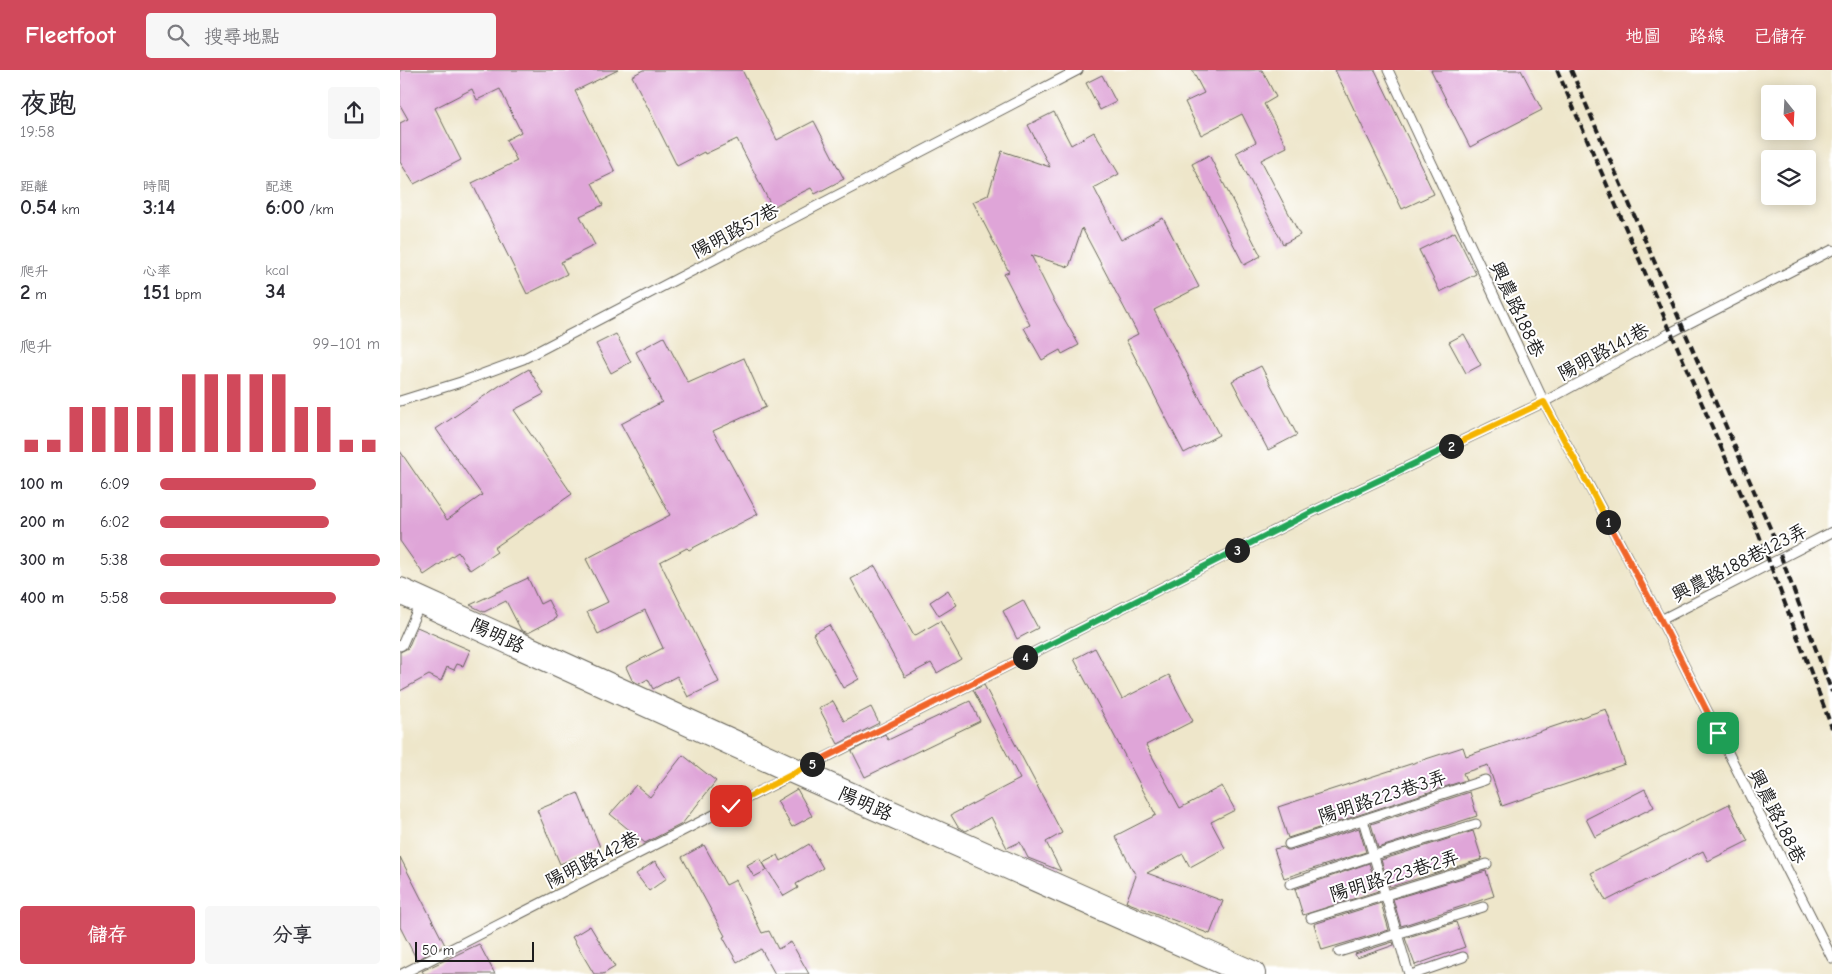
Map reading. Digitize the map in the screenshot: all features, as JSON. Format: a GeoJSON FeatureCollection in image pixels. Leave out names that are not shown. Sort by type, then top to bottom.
{"type":"FeatureCollection","features":[{"type":"Feature","properties":{"kind":"street","name":"陽明路"},"geometry":{"type":"LineString","coordinates":[[411,596],[797,772],[1252,974]]}},
{"type":"Feature","properties":{"kind":"lane","name":"陽明路57巷"},"geometry":{"type":"LineString","coordinates":[[400,401],[461,382],[523,359],[1078,70]]}},
{"type":"Feature","properties":{"kind":"lane","name":"興農路188巷"},"geometry":{"type":"LineString","coordinates":[[1388,70],[1544,402],[1661,620],[1832,958]]}},
{"type":"Feature","properties":{"kind":"lane","name":"陽明路141巷"},"geometry":{"type":"LineString","coordinates":[[797,772],[1310,513],[1544,402],[1670,333],[1832,250]]}},
{"type":"Feature","properties":{"kind":"lane","name":"興農路188巷123弄"},"geometry":{"type":"LineString","coordinates":[[1661,620],[1832,532]]}},
{"type":"Feature","properties":{"kind":"lane"},"geometry":{"type":"LineString","coordinates":[[400,646],[402,645],[411,596]]}},
{"type":"Feature","properties":{"kind":"lane","name":"陽明路142巷"},"geometry":{"type":"LineString","coordinates":[[402,974],[797,772]]}},
{"type":"Feature","properties":{"kind":"lane","name":"陽明路223巷3弄"},"geometry":{"type":"LineString","coordinates":[[1289,844],[1486,780]]}},
{"type":"Feature","properties":{"kind":"lane"},"geometry":{"type":"LineString","coordinates":[[1363,820],[1409,974]]}},
{"type":"Feature","properties":{"kind":"lane"},"geometry":{"type":"LineString","coordinates":[[1290,884],[1476,824]]}},
{"type":"Feature","properties":{"kind":"lane","name":"陽明路223巷2弄"},"geometry":{"type":"LineString","coordinates":[[1311,918],[1487,864]]}},
{"type":"Feature","properties":{"kind":"lane"},"geometry":{"type":"LineString","coordinates":[[1339,952],[1483,907]]}},
{"type":"Feature","properties":{"kind":"lane"},"geometry":{"type":"LineString","coordinates":[[1414,974],[1463,958]]}},
{"type":"Feature","properties":{"kind":"building"},"geometry":{"type":"Polygon","coordinates":[[[400,70],[618,70],[575,91],[615,172],[592,183],[603,205],[580,216],[595,245],[561,262],[567,274],[527,294],[472,183],[517,161],[506,140],[521,132],[500,89],[477,100],[472,89],[435,108],[461,160],[414,184],[400,162],[400,123],[408,119],[400,105],[400,70]]]}},
{"type":"Feature","properties":{"kind":"building"},"geometry":{"type":"Polygon","coordinates":[[[643,70],[742,70],[777,140],[814,121],[844,179],[815,194],[811,188],[772,207],[737,139],[705,154],[704,152],[677,166],[632,76],[643,70]]]}},
{"type":"Feature","properties":{"kind":"building"},"geometry":{"type":"Polygon","coordinates":[[[1192,70],[1262,70],[1276,97],[1264,104],[1287,147],[1261,160],[1300,235],[1283,244],[1236,153],[1256,142],[1242,114],[1201,135],[1185,102],[1204,93],[1192,70]]]}},
{"type":"Feature","properties":{"kind":"building"},"geometry":{"type":"Polygon","coordinates":[[[1335,70],[1375,70],[1434,194],[1402,209],[1335,70]]]}},
{"type":"Feature","properties":{"kind":"building"},"geometry":{"type":"Polygon","coordinates":[[[1431,70],[1521,70],[1542,110],[1470,147],[1431,70]]]}},
{"type":"Feature","properties":{"kind":"building"},"geometry":{"type":"Polygon","coordinates":[[[1102,75],[1116,102],[1100,110],[1086,83],[1102,75]]]}},
{"type":"Feature","properties":{"kind":"building"},"geometry":{"type":"Polygon","coordinates":[[[1054,112],[1071,145],[1094,132],[1119,174],[1094,188],[1121,240],[1163,218],[1199,287],[1154,310],[1219,435],[1184,453],[1126,340],[1138,334],[1082,228],[1069,267],[1031,255],[1079,345],[1062,354],[1060,350],[1042,360],[1024,328],[1030,325],[1004,274],[1009,272],[973,202],[988,195],[1002,151],[1050,167],[1028,125],[1054,112]]]}},
{"type":"Feature","properties":{"kind":"building"},"geometry":{"type":"Polygon","coordinates":[[[1209,155],[1261,256],[1244,265],[1192,164],[1209,155]]]}},
{"type":"Feature","properties":{"kind":"building"},"geometry":{"type":"Polygon","coordinates":[[[1455,232],[1476,274],[1440,292],[1419,250],[1455,232]]]}},
{"type":"Feature","properties":{"kind":"building"},"geometry":{"type":"Polygon","coordinates":[[[616,334],[631,362],[611,373],[596,344],[616,334]]]}},
{"type":"Feature","properties":{"kind":"building"},"geometry":{"type":"Polygon","coordinates":[[[1464,334],[1481,365],[1466,373],[1449,342],[1464,334]]]}},
{"type":"Feature","properties":{"kind":"building"},"geometry":{"type":"Polygon","coordinates":[[[664,337],[688,383],[744,358],[766,407],[713,431],[758,514],[689,550],[687,548],[660,562],[719,682],[688,697],[677,676],[653,689],[648,679],[639,684],[632,680],[626,667],[663,648],[645,610],[598,634],[587,612],[608,602],[586,559],[670,515],[621,424],[662,402],[636,352],[664,337]]]}},
{"type":"Feature","properties":{"kind":"building"},"geometry":{"type":"Polygon","coordinates":[[[1261,366],[1297,435],[1268,450],[1232,381],[1261,366]]]}},
{"type":"Feature","properties":{"kind":"building"},"geometry":{"type":"Polygon","coordinates":[[[529,369],[544,394],[514,410],[572,494],[494,548],[497,552],[470,570],[458,552],[424,575],[400,541],[400,451],[447,520],[482,495],[436,429],[499,386],[529,369]]]}},
{"type":"Feature","properties":{"kind":"building"},"geometry":{"type":"Polygon","coordinates":[[[875,566],[914,636],[940,621],[961,659],[937,673],[931,663],[905,677],[851,579],[875,566]]]}},
{"type":"Feature","properties":{"kind":"building"},"geometry":{"type":"Polygon","coordinates":[[[528,578],[540,604],[548,600],[557,618],[528,633],[521,630],[506,601],[484,612],[470,605],[528,578]]]}},
{"type":"Feature","properties":{"kind":"building"},"geometry":{"type":"Polygon","coordinates":[[[948,590],[957,605],[939,616],[930,602],[948,590]]]}},
{"type":"Feature","properties":{"kind":"building"},"geometry":{"type":"Polygon","coordinates":[[[1023,600],[1038,628],[1017,639],[1003,611],[1023,600]]]}},
{"type":"Feature","properties":{"kind":"building"},"geometry":{"type":"Polygon","coordinates":[[[829,625],[859,679],[843,688],[813,634],[829,625]]]}},
{"type":"Feature","properties":{"kind":"building"},"geometry":{"type":"Polygon","coordinates":[[[417,627],[470,650],[463,666],[457,664],[454,670],[447,667],[441,681],[429,675],[400,691],[400,652],[408,648],[417,627]]]}},
{"type":"Feature","properties":{"kind":"building"},"geometry":{"type":"Polygon","coordinates":[[[1095,648],[1122,699],[1169,675],[1193,721],[1146,745],[1180,808],[1222,786],[1235,810],[1211,822],[1225,848],[1190,867],[1183,854],[1147,873],[1223,901],[1210,934],[1126,902],[1136,876],[1115,836],[1156,815],[1074,659],[1095,648]]]}},
{"type":"Feature","properties":{"kind":"building"},"geometry":{"type":"Polygon","coordinates":[[[984,685],[1062,833],[1046,842],[1061,871],[1028,858],[1020,842],[1007,848],[991,817],[966,831],[958,827],[951,815],[1020,779],[973,690],[984,685]]]}},
{"type":"Feature","properties":{"kind":"building"},"geometry":{"type":"Polygon","coordinates":[[[833,701],[844,721],[871,707],[879,723],[838,744],[819,708],[833,701]]]}},
{"type":"Feature","properties":{"kind":"building"},"geometry":{"type":"Polygon","coordinates":[[[970,701],[980,721],[865,777],[852,751],[885,734],[888,740],[970,701]]]}},
{"type":"Feature","properties":{"kind":"building"},"geometry":{"type":"Polygon","coordinates":[[[1606,709],[1625,764],[1502,806],[1488,765],[1463,773],[1466,780],[1288,838],[1278,807],[1463,747],[1466,756],[1606,709]]]}},
{"type":"Feature","properties":{"kind":"building"},"geometry":{"type":"Polygon","coordinates":[[[683,755],[716,781],[682,824],[645,843],[610,814],[636,785],[650,797],[683,755]]]}},
{"type":"Feature","properties":{"kind":"building"},"geometry":{"type":"Polygon","coordinates":[[[797,789],[812,816],[792,827],[777,801],[797,789]]]}},
{"type":"Feature","properties":{"kind":"building"},"geometry":{"type":"Polygon","coordinates":[[[1645,789],[1654,807],[1595,837],[1586,819],[1645,789]]]}},
{"type":"Feature","properties":{"kind":"building"},"geometry":{"type":"Polygon","coordinates":[[[1470,792],[1477,816],[1378,848],[1371,824],[1470,792]]]}},
{"type":"Feature","properties":{"kind":"building"},"geometry":{"type":"Polygon","coordinates":[[[578,793],[600,847],[560,864],[537,810],[578,793]]]}},
{"type":"Feature","properties":{"kind":"building"},"geometry":{"type":"Polygon","coordinates":[[[1729,804],[1748,841],[1708,861],[1703,851],[1606,901],[1591,873],[1729,804]]]}},
{"type":"Feature","properties":{"kind":"building"},"geometry":{"type":"Polygon","coordinates":[[[1359,828],[1366,852],[1284,878],[1274,849],[1283,847],[1291,850],[1359,828]]]}},
{"type":"Feature","properties":{"kind":"building"},"geometry":{"type":"Polygon","coordinates":[[[1473,831],[1482,859],[1390,887],[1381,860],[1473,831]]]}},
{"type":"Feature","properties":{"kind":"building"},"geometry":{"type":"Polygon","coordinates":[[[809,844],[823,868],[796,884],[798,888],[784,896],[763,863],[778,855],[781,861],[809,844]]]}},
{"type":"Feature","properties":{"kind":"building"},"geometry":{"type":"Polygon","coordinates":[[[704,845],[726,885],[736,880],[762,933],[769,931],[778,949],[791,942],[809,974],[775,974],[761,949],[737,962],[682,857],[704,845]]]}},
{"type":"Feature","properties":{"kind":"building"},"geometry":{"type":"Polygon","coordinates":[[[400,857],[445,945],[417,960],[400,927],[400,857]]]}},
{"type":"Feature","properties":{"kind":"building"},"geometry":{"type":"Polygon","coordinates":[[[760,858],[767,870],[754,877],[747,865],[760,858]]]}},
{"type":"Feature","properties":{"kind":"building"},"geometry":{"type":"Polygon","coordinates":[[[655,861],[667,878],[649,891],[636,874],[655,861]]]}},
{"type":"Feature","properties":{"kind":"building"},"geometry":{"type":"Polygon","coordinates":[[[1369,863],[1378,891],[1303,915],[1295,889],[1369,863]]]}},
{"type":"Feature","properties":{"kind":"building"},"geometry":{"type":"Polygon","coordinates":[[[1486,871],[1494,896],[1401,926],[1393,899],[1486,871]]]}},
{"type":"Feature","properties":{"kind":"building"},"geometry":{"type":"Polygon","coordinates":[[[1381,903],[1389,930],[1322,950],[1314,924],[1381,903]]]}},
{"type":"Feature","properties":{"kind":"building"},"geometry":{"type":"Polygon","coordinates":[[[1456,922],[1465,947],[1415,965],[1405,938],[1456,922]]]}},
{"type":"Feature","properties":{"kind":"building"},"geometry":{"type":"Polygon","coordinates":[[[590,926],[615,967],[603,974],[594,974],[572,937],[590,926]]]}},
{"type":"Feature","properties":{"kind":"building"},"geometry":{"type":"Polygon","coordinates":[[[1393,942],[1394,945],[1357,958],[1355,954],[1393,942]]]}},
{"type":"Feature","properties":{"kind":"building"},"geometry":{"type":"Polygon","coordinates":[[[479,944],[495,974],[424,974],[422,971],[479,944]]]}},
{"type":"Feature","properties":{"kind":"railway"},"geometry":{"type":"LineString","coordinates":[[1557,70],[1759,535],[1832,728]]}},
{"type":"Feature","properties":{"kind":"railway"},"geometry":{"type":"LineString","coordinates":[[1571,70],[1771,530],[1832,692]]}},
{"type":"Feature","properties":{"kind":"route"},"geometry":{"type":"LineString","coordinates":[[731,806],[1310,513],[1544,402],[1661,620],[1718,733]]}}]}
